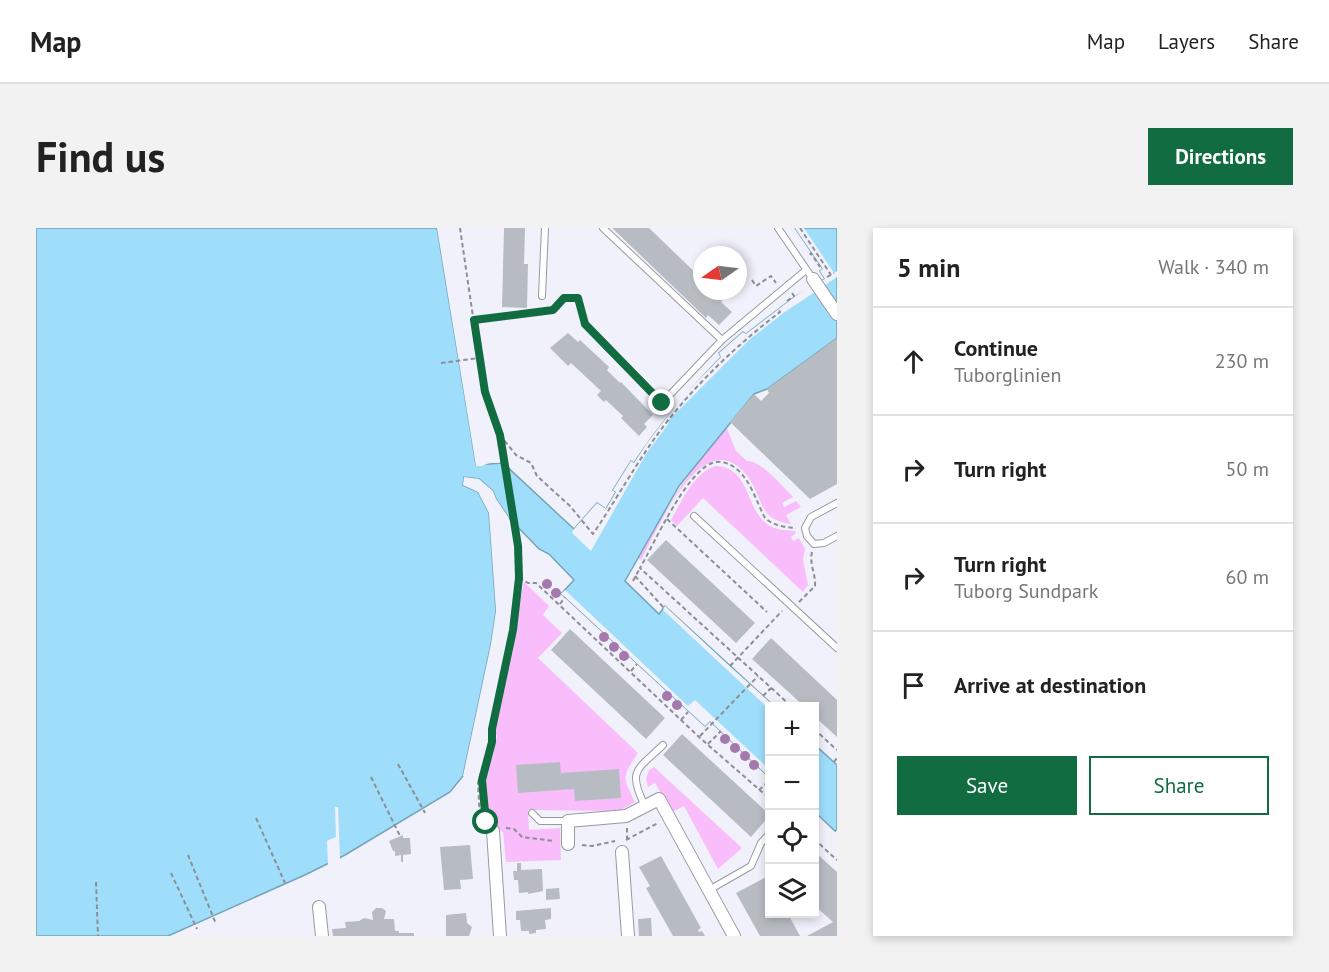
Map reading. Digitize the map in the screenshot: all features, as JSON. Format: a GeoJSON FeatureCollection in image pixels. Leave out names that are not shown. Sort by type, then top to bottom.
{"type":"FeatureCollection","features":[{"type":"Feature","properties":{"kind":"street"},"geometry":{"type":"LineString","coordinates":[[809,274],[837,314]]}},
{"type":"Feature","properties":{"kind":"street"},"geometry":{"type":"LineString","coordinates":[[568,844],[568,821],[626,816],[659,799],[735,936]]}},
{"type":"Feature","properties":{"kind":"street"},"geometry":{"type":"LineString","coordinates":[[493,831],[500,936]]}},
{"type":"Feature","properties":{"kind":"street"},"geometry":{"type":"LineString","coordinates":[[622,852],[628,936]]}},
{"type":"Feature","properties":{"kind":"street"},"geometry":{"type":"LineString","coordinates":[[319,907],[322,936]]}},
{"type":"Feature","properties":{"kind":"lane"},"geometry":{"type":"LineString","coordinates":[[542,296],[545,228]]}},
{"type":"Feature","properties":{"kind":"lane"},"geometry":{"type":"LineString","coordinates":[[603,228],[722,340]]}},
{"type":"Feature","properties":{"kind":"lane"},"geometry":{"type":"LineString","coordinates":[[585,324],[662,403],[722,340],[809,274],[778,228]]}},
{"type":"Feature","properties":{"kind":"lane"},"geometry":{"type":"LineString","coordinates":[[837,503],[811,517],[805,528],[807,537],[814,544],[824,543],[837,536]]}},
{"type":"Feature","properties":{"kind":"lane"},"geometry":{"type":"LineString","coordinates":[[694,516],[837,648]]}},
{"type":"Feature","properties":{"kind":"lane"},"geometry":{"type":"LineString","coordinates":[[645,806],[636,788],[634,777],[637,770],[663,745]]}},
{"type":"Feature","properties":{"kind":"lane"},"geometry":{"type":"LineString","coordinates":[[532,813],[540,821],[568,821]]}},
{"type":"Feature","properties":{"kind":"lane"},"geometry":{"type":"LineString","coordinates":[[709,890],[751,866],[765,839]]}},
{"type":"Feature","properties":{"kind":"path"},"geometry":{"type":"LineString","coordinates":[[460,228],[485,392],[500,435],[518,546],[519,578],[513,630],[478,783],[480,813]]}},
{"type":"Feature","properties":{"kind":"path"},"geometry":{"type":"LineString","coordinates":[[800,228],[831,275]]}},
{"type":"Feature","properties":{"kind":"path"},"geometry":{"type":"LineString","coordinates":[[752,280],[756,286],[768,277]]}},
{"type":"Feature","properties":{"kind":"path"},"geometry":{"type":"LineString","coordinates":[[474,320],[553,310],[561,300],[568,297],[579,300],[585,324]]}},
{"type":"Feature","properties":{"kind":"path"},"geometry":{"type":"LineString","coordinates":[[500,435],[516,454],[531,464],[537,476],[570,506],[593,534],[640,460],[695,388],[728,355],[780,312],[778,308]]}},
{"type":"Feature","properties":{"kind":"path"},"geometry":{"type":"LineString","coordinates":[[441,363],[479,358]]}},
{"type":"Feature","properties":{"kind":"path"},"geometry":{"type":"LineString","coordinates":[[633,581],[679,498],[702,468],[715,462],[725,463],[735,468],[746,480],[765,518],[770,522],[794,528],[805,528]]}},
{"type":"Feature","properties":{"kind":"path"},"geometry":{"type":"LineString","coordinates":[[667,519],[767,612]]}},
{"type":"Feature","properties":{"kind":"path"},"geometry":{"type":"LineString","coordinates":[[730,666],[791,606],[815,586],[816,577],[810,559],[814,544]]}},
{"type":"Feature","properties":{"kind":"path"},"geometry":{"type":"LineString","coordinates":[[640,568],[787,702]]}},
{"type":"Feature","properties":{"kind":"path"},"geometry":{"type":"LineString","coordinates":[[635,576],[664,608]]}},
{"type":"Feature","properties":{"kind":"path"},"geometry":{"type":"LineString","coordinates":[[519,578],[528,583],[536,582],[699,737],[765,795]]}},
{"type":"Feature","properties":{"kind":"path"},"geometry":{"type":"LineString","coordinates":[[560,604],[565,597]]}},
{"type":"Feature","properties":{"kind":"path"},"geometry":{"type":"LineString","coordinates":[[631,671],[637,664]]}},
{"type":"Feature","properties":{"kind":"path"},"geometry":{"type":"LineString","coordinates":[[699,737],[758,676]]}},
{"type":"Feature","properties":{"kind":"path"},"geometry":{"type":"LineString","coordinates":[[763,696],[771,688]]}},
{"type":"Feature","properties":{"kind":"path"},"geometry":{"type":"LineString","coordinates":[[681,720],[688,712]]}},
{"type":"Feature","properties":{"kind":"path"},"geometry":{"type":"LineString","coordinates":[[492,729],[492,742],[482,780],[486,822],[493,831]]}},
{"type":"Feature","properties":{"kind":"path"},"geometry":{"type":"LineString","coordinates":[[708,745],[721,731]]}},
{"type":"Feature","properties":{"kind":"path"},"geometry":{"type":"LineString","coordinates":[[819,734],[837,750]]}},
{"type":"Feature","properties":{"kind":"path"},"geometry":{"type":"LineString","coordinates":[[834,762],[837,758]]}},
{"type":"Feature","properties":{"kind":"path"},"geometry":{"type":"LineString","coordinates":[[398,764],[425,813]]}},
{"type":"Feature","properties":{"kind":"path"},"geometry":{"type":"LineString","coordinates":[[371,777],[400,836]]}},
{"type":"Feature","properties":{"kind":"path"},"geometry":{"type":"LineString","coordinates":[[759,790],[765,785]]}},
{"type":"Feature","properties":{"kind":"path"},"geometry":{"type":"LineString","coordinates":[[256,818],[285,883]]}},
{"type":"Feature","properties":{"kind":"path"},"geometry":{"type":"LineString","coordinates":[[819,844],[837,860]]}},
{"type":"Feature","properties":{"kind":"path"},"geometry":{"type":"LineString","coordinates":[[188,855],[216,924]]}},
{"type":"Feature","properties":{"kind":"path"},"geometry":{"type":"LineString","coordinates":[[171,873],[197,929]]}},
{"type":"Feature","properties":{"kind":"path"},"geometry":{"type":"LineString","coordinates":[[96,882],[98,936]]}},
{"type":"Feature","properties":{"kind":"shaded area"},"geometry":{"type":"Polygon","coordinates":[[[726,426],[736,451],[747,461],[765,469],[793,497],[782,503],[784,507],[796,501],[801,507],[786,515],[791,524],[780,522],[767,513],[748,477],[731,462],[715,461],[699,469],[684,485],[641,560],[638,558],[681,486],[726,426]]]}},
{"type":"Feature","properties":{"kind":"shaded area"},"geometry":{"type":"Polygon","coordinates":[[[715,466],[735,473],[760,517],[767,524],[777,529],[795,531],[796,533],[791,537],[793,541],[799,538],[805,549],[803,560],[808,585],[803,592],[703,498],[677,526],[671,520],[694,481],[715,466]]]}},
{"type":"Feature","properties":{"kind":"shaded area"},"geometry":{"type":"Polygon","coordinates":[[[524,582],[549,606],[543,615],[562,633],[538,658],[638,753],[626,777],[635,802],[619,811],[528,810],[529,830],[560,828],[561,860],[506,862],[503,832],[489,823],[484,783],[493,756],[497,735],[494,733],[524,582]]]}},
{"type":"Feature","properties":{"kind":"shaded area"},"geometry":{"type":"Polygon","coordinates":[[[654,767],[742,848],[718,869],[684,806],[672,812],[655,783],[648,787],[646,779],[649,770],[654,767]]]}},
{"type":"Feature","properties":{"kind":"water"},"geometry":{"type":"Polygon","coordinates":[[[36,228],[437,228],[476,465],[503,463],[574,529],[597,503],[606,509],[616,492],[613,490],[631,461],[634,463],[675,408],[721,357],[719,353],[743,332],[746,334],[793,298],[825,279],[820,271],[823,269],[795,228],[837,228],[837,338],[767,389],[754,394],[679,486],[625,581],[659,614],[665,606],[770,702],[765,702],[765,773],[710,721],[705,726],[561,594],[574,580],[509,518],[493,491],[479,479],[464,477],[463,485],[478,492],[489,513],[496,611],[463,776],[450,792],[345,855],[168,936],[36,936],[36,228]]]}},
{"type":"Feature","properties":{"kind":"water"},"geometry":{"type":"Polygon","coordinates":[[[819,749],[837,765],[837,830],[835,831],[819,816],[819,749]]]}},
{"type":"Feature","properties":{"kind":"pier"},"geometry":{"type":"Polygon","coordinates":[[[437,228],[440,228],[478,463],[499,460],[499,463],[476,466],[437,228]]]}},
{"type":"Feature","properties":{"kind":"pier"},"geometry":{"type":"Polygon","coordinates":[[[795,228],[804,228],[834,273],[837,271],[837,277],[782,314],[749,340],[668,421],[669,423],[646,454],[591,551],[572,533],[574,529],[597,503],[606,509],[616,492],[613,490],[631,461],[634,463],[683,396],[721,357],[719,353],[743,332],[746,334],[817,281],[825,279],[820,271],[823,269],[795,228]]]}},
{"type":"Feature","properties":{"kind":"pier"},"geometry":{"type":"Polygon","coordinates":[[[464,477],[479,479],[493,491],[509,518],[506,520],[500,513],[491,492],[478,482],[467,481],[466,483],[480,490],[492,512],[499,611],[466,776],[463,776],[496,611],[489,513],[478,492],[463,485],[464,477]]]}},
{"type":"Feature","properties":{"kind":"pier"},"geometry":{"type":"Polygon","coordinates":[[[565,590],[688,706],[695,700],[765,765],[765,773],[710,721],[705,726],[561,594],[565,590]]]}},
{"type":"Feature","properties":{"kind":"pier"},"geometry":{"type":"Polygon","coordinates":[[[665,606],[770,702],[765,702],[765,705],[663,610],[665,606]]]}},
{"type":"Feature","properties":{"kind":"pier"},"geometry":{"type":"Polygon","coordinates":[[[335,807],[338,807],[340,860],[328,866],[327,841],[336,837],[335,807]]]}},
{"type":"Feature","properties":{"kind":"building"},"geometry":{"type":"Polygon","coordinates":[[[504,228],[525,228],[524,264],[528,264],[527,308],[502,307],[504,228]]]}},
{"type":"Feature","properties":{"kind":"building"},"geometry":{"type":"Polygon","coordinates":[[[612,228],[649,228],[693,270],[693,300],[723,300],[721,302],[732,312],[719,325],[708,315],[706,318],[612,228]]]}},
{"type":"Feature","properties":{"kind":"building"},"geometry":{"type":"Polygon","coordinates":[[[568,333],[578,342],[580,340],[609,367],[607,370],[653,415],[644,424],[647,427],[639,436],[621,418],[623,416],[597,395],[601,391],[571,363],[568,366],[550,348],[568,333]]]}},
{"type":"Feature","properties":{"kind":"building"},"geometry":{"type":"Polygon","coordinates":[[[837,338],[837,484],[810,499],[730,422],[754,394],[761,401],[769,393],[767,389],[837,338]]]}},
{"type":"Feature","properties":{"kind":"building"},"geometry":{"type":"Polygon","coordinates":[[[666,540],[755,623],[736,643],[647,560],[666,540]]]}},
{"type":"Feature","properties":{"kind":"building"},"geometry":{"type":"Polygon","coordinates":[[[570,629],[665,718],[646,739],[551,650],[570,629]]]}},
{"type":"Feature","properties":{"kind":"building"},"geometry":{"type":"Polygon","coordinates":[[[771,638],[837,700],[837,737],[819,721],[819,702],[800,702],[752,659],[771,638]]]}},
{"type":"Feature","properties":{"kind":"building"},"geometry":{"type":"Polygon","coordinates":[[[682,734],[765,810],[765,821],[751,837],[663,755],[682,734]]]}},
{"type":"Feature","properties":{"kind":"building"},"geometry":{"type":"Polygon","coordinates":[[[560,762],[561,773],[619,769],[621,798],[575,801],[574,789],[518,793],[516,765],[560,762]]]}},
{"type":"Feature","properties":{"kind":"building"},"geometry":{"type":"Polygon","coordinates":[[[403,835],[403,838],[410,838],[411,854],[403,855],[403,862],[401,862],[401,855],[395,856],[395,851],[389,841],[403,835]]]}},
{"type":"Feature","properties":{"kind":"building"},"geometry":{"type":"Polygon","coordinates":[[[470,845],[473,879],[460,880],[461,889],[444,890],[440,847],[470,845]]]}},
{"type":"Feature","properties":{"kind":"building"},"geometry":{"type":"Polygon","coordinates":[[[661,856],[701,928],[699,932],[702,931],[705,936],[673,936],[646,888],[650,886],[639,867],[661,856]]]}},
{"type":"Feature","properties":{"kind":"building"},"geometry":{"type":"Polygon","coordinates":[[[819,856],[837,872],[837,936],[807,936],[833,922],[819,909],[819,856]]]}},
{"type":"Feature","properties":{"kind":"building"},"geometry":{"type":"Polygon","coordinates":[[[517,863],[521,863],[521,870],[542,869],[543,891],[519,893],[518,880],[514,880],[513,871],[517,871],[517,863]]]}},
{"type":"Feature","properties":{"kind":"building"},"geometry":{"type":"Polygon","coordinates":[[[765,878],[765,918],[790,918],[800,936],[760,936],[736,893],[765,878]]]}},
{"type":"Feature","properties":{"kind":"building"},"geometry":{"type":"Polygon","coordinates":[[[559,888],[560,899],[546,900],[546,889],[559,888]]]}},
{"type":"Feature","properties":{"kind":"building"},"geometry":{"type":"Polygon","coordinates":[[[376,908],[386,911],[384,919],[394,919],[395,931],[414,933],[414,936],[333,936],[332,929],[346,928],[345,922],[359,921],[364,918],[373,920],[372,912],[376,908]]]}},
{"type":"Feature","properties":{"kind":"building"},"geometry":{"type":"Polygon","coordinates":[[[551,908],[551,919],[545,920],[546,929],[536,930],[536,933],[529,934],[529,931],[521,931],[520,920],[516,920],[516,911],[551,908]]]}},
{"type":"Feature","properties":{"kind":"building"},"geometry":{"type":"Polygon","coordinates":[[[466,913],[467,923],[472,927],[469,936],[446,936],[446,915],[466,913]]]}},
{"type":"Feature","properties":{"kind":"building"},"geometry":{"type":"Polygon","coordinates":[[[651,918],[652,936],[639,936],[638,919],[651,918]]]}},
{"type":"Feature","properties":{"kind":"route"},"geometry":{"type":"LineString","coordinates":[[486,822],[482,780],[492,742],[492,729],[513,630],[519,578],[518,546],[502,447],[497,420],[485,392],[474,320],[553,310],[564,298],[578,298],[585,324],[662,403]]}}]}
